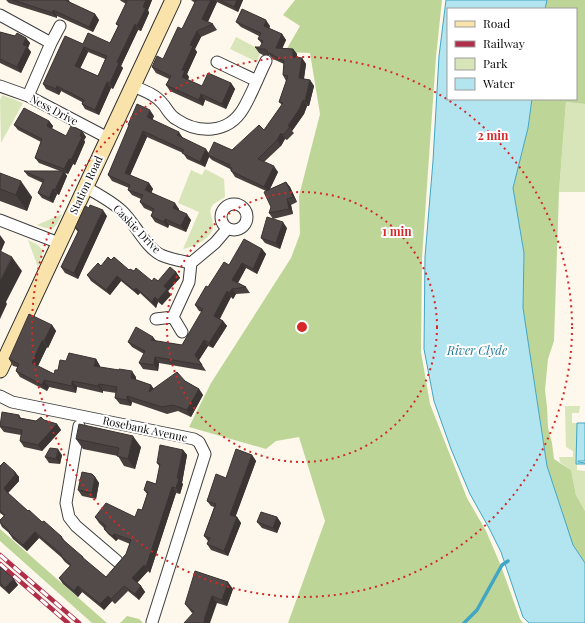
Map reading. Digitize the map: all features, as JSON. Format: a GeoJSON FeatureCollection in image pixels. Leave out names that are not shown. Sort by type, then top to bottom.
{"type":"FeatureCollection","features":[{"type":"Feature","properties":{"kind":"street","name":"Station Road"},"geometry":{"type":"LineString","coordinates":[[0,370],[173,0]]}},
{"type":"Feature","properties":{"kind":"street"},"geometry":{"type":"LineString","coordinates":[[0,14],[51,43]]}},
{"type":"Feature","properties":{"kind":"street"},"geometry":{"type":"LineString","coordinates":[[28,96],[60,26]]}},
{"type":"Feature","properties":{"kind":"street"},"geometry":{"type":"LineString","coordinates":[[217,62],[257,81]]}},
{"type":"Feature","properties":{"kind":"street"},"geometry":{"type":"LineString","coordinates":[[133,86],[161,102],[175,119],[197,128],[207,130],[218,129],[227,125],[236,118],[243,109],[266,62]]}},
{"type":"Feature","properties":{"kind":"street","name":"Ness Drive"},"geometry":{"type":"LineString","coordinates":[[0,86],[28,96],[108,138]]}},
{"type":"Feature","properties":{"kind":"street","name":"Caskie Drive"},"geometry":{"type":"LineString","coordinates":[[85,187],[122,211],[154,250],[161,255],[191,263]]}},
{"type":"Feature","properties":{"kind":"street"},"geometry":{"type":"LineString","coordinates":[[0,220],[59,243]]}},
{"type":"Feature","properties":{"kind":"street"},"geometry":{"type":"LineString","coordinates":[[173,317],[189,282],[191,263],[215,243],[227,229]]}},
{"type":"Feature","properties":{"kind":"street"},"geometry":{"type":"LineString","coordinates":[[156,319],[173,317]]}},
{"type":"Feature","properties":{"kind":"street"},"geometry":{"type":"LineString","coordinates":[[173,317],[182,332]]}},
{"type":"Feature","properties":{"kind":"street","name":"Rosebank Avenue"},"geometry":{"type":"LineString","coordinates":[[0,396],[12,402],[194,439],[199,442],[205,454],[152,622]]}},
{"type":"Feature","properties":{"kind":"street"},"geometry":{"type":"LineString","coordinates":[[80,416],[66,503],[69,517],[76,526],[117,561]]}},
{"type":"Feature","properties":{"kind":"green space"},"geometry":{"type":"Polygon","coordinates":[[[295,0],[442,0],[436,57],[422,258],[421,352],[430,404],[467,498],[486,531],[501,566],[520,619],[523,623],[288,623],[325,521],[299,437],[276,441],[266,449],[189,427],[211,383],[291,258],[300,234],[299,196],[320,114],[310,53],[285,52],[300,26],[283,15],[295,0]]]}},
{"type":"Feature","properties":{"kind":"green space"},"geometry":{"type":"Polygon","coordinates":[[[547,0],[585,0],[585,104],[566,102],[559,192],[554,341],[548,359],[545,390],[548,428],[554,459],[571,470],[576,495],[585,511],[585,563],[573,545],[547,466],[523,308],[524,253],[513,188],[528,128],[532,100],[577,100],[577,8],[545,8],[547,0]]]}},
{"type":"Feature","properties":{"kind":"green space"},"geometry":{"type":"Polygon","coordinates":[[[236,37],[259,49],[258,53],[260,54],[257,62],[230,49],[236,37]]]}},
{"type":"Feature","properties":{"kind":"green space"},"geometry":{"type":"Polygon","coordinates":[[[2,95],[23,103],[1,143],[0,100],[2,95]]]}},
{"type":"Feature","properties":{"kind":"green space"},"geometry":{"type":"Polygon","coordinates":[[[566,102],[585,104],[585,192],[559,192],[566,102]]]}},
{"type":"Feature","properties":{"kind":"green space"},"geometry":{"type":"Polygon","coordinates":[[[205,169],[224,179],[225,197],[212,206],[211,213],[213,225],[207,238],[197,244],[183,249],[199,212],[178,203],[191,170],[202,175],[205,169]]]}},
{"type":"Feature","properties":{"kind":"green space"},"geometry":{"type":"Polygon","coordinates":[[[62,214],[58,223],[53,228],[37,225],[62,214]]]}},
{"type":"Feature","properties":{"kind":"green space"},"geometry":{"type":"Polygon","coordinates":[[[28,240],[38,245],[43,251],[38,267],[28,240]]]}},
{"type":"Feature","properties":{"kind":"green space"},"geometry":{"type":"Polygon","coordinates":[[[565,406],[580,406],[579,413],[572,413],[572,423],[577,423],[577,470],[585,471],[585,511],[576,495],[571,470],[560,462],[559,457],[573,457],[573,451],[566,447],[565,406]]]}},
{"type":"Feature","properties":{"kind":"green space"},"geometry":{"type":"Polygon","coordinates":[[[0,529],[107,623],[92,623],[0,541],[0,529]]]}},
{"type":"Feature","properties":{"kind":"green space"},"geometry":{"type":"Polygon","coordinates":[[[127,616],[139,619],[143,623],[120,623],[127,616]]]}},
{"type":"Feature","properties":{"kind":"water","name":"River Clyde"},"geometry":{"type":"Polygon","coordinates":[[[446,0],[547,0],[545,8],[447,8],[447,100],[532,100],[528,128],[513,188],[524,253],[523,308],[547,466],[573,545],[585,563],[585,623],[529,623],[523,617],[501,552],[470,494],[451,449],[434,401],[424,349],[425,257],[433,161],[439,56],[446,0]]]}},
{"type":"Feature","properties":{"kind":"water"},"geometry":{"type":"Polygon","coordinates":[[[577,423],[585,423],[585,461],[578,462],[585,464],[576,464],[577,423]]]}},
{"type":"Feature","properties":{"kind":"building"},"geometry":{"type":"Polygon","coordinates":[[[13,0],[65,0],[95,14],[89,27],[53,10],[53,13],[13,0]]]}},
{"type":"Feature","properties":{"kind":"building"},"geometry":{"type":"Polygon","coordinates":[[[125,0],[146,0],[143,7],[146,8],[137,26],[135,24],[117,62],[119,63],[110,83],[107,82],[95,110],[82,104],[84,100],[57,86],[56,89],[43,84],[65,36],[83,44],[88,33],[110,43],[119,25],[116,24],[127,1],[125,0]],[[84,47],[75,66],[98,76],[107,56],[84,47]]]}},
{"type":"Feature","properties":{"kind":"building"},"geometry":{"type":"Polygon","coordinates":[[[196,0],[211,0],[202,19],[213,24],[197,31],[190,45],[193,46],[182,70],[185,71],[182,77],[202,86],[208,73],[231,83],[222,104],[201,94],[199,100],[166,85],[171,76],[152,67],[157,56],[163,59],[178,27],[182,29],[196,0]]]}},
{"type":"Feature","properties":{"kind":"building"},"geometry":{"type":"Polygon","coordinates":[[[220,0],[237,0],[234,7],[220,0]]]}},
{"type":"Feature","properties":{"kind":"building"},"geometry":{"type":"Polygon","coordinates":[[[242,9],[266,20],[264,26],[282,34],[276,48],[293,49],[293,57],[302,58],[299,78],[310,80],[305,101],[303,100],[300,108],[288,126],[290,127],[283,135],[281,133],[277,140],[258,159],[274,166],[264,187],[231,171],[232,168],[229,167],[230,165],[208,155],[214,142],[232,150],[259,125],[264,130],[283,103],[279,102],[288,76],[283,75],[284,61],[269,53],[265,49],[255,47],[260,47],[263,41],[258,39],[261,33],[236,22],[242,9]]]}},
{"type":"Feature","properties":{"kind":"building"},"geometry":{"type":"Polygon","coordinates":[[[0,32],[15,36],[17,33],[26,38],[23,45],[27,46],[17,67],[0,59],[0,32]]]}},
{"type":"Feature","properties":{"kind":"building"},"geometry":{"type":"Polygon","coordinates":[[[137,104],[150,110],[147,117],[179,132],[177,135],[206,149],[200,162],[182,153],[184,150],[143,131],[125,173],[149,183],[145,190],[175,203],[173,208],[187,214],[181,226],[165,219],[164,222],[151,216],[154,209],[140,202],[143,195],[128,190],[130,185],[108,175],[137,104]]]}},
{"type":"Feature","properties":{"kind":"building"},"geometry":{"type":"Polygon","coordinates":[[[24,108],[49,121],[47,126],[66,136],[71,126],[82,131],[80,136],[82,137],[71,160],[69,159],[64,169],[35,158],[42,139],[14,125],[24,108]]]}},
{"type":"Feature","properties":{"kind":"building"},"geometry":{"type":"Polygon","coordinates":[[[24,171],[64,171],[55,190],[53,189],[49,198],[38,193],[44,180],[24,171]]]}},
{"type":"Feature","properties":{"kind":"building"},"geometry":{"type":"Polygon","coordinates":[[[0,173],[21,181],[16,195],[0,189],[0,173]]]}},
{"type":"Feature","properties":{"kind":"building"},"geometry":{"type":"Polygon","coordinates":[[[286,182],[293,197],[287,199],[289,209],[269,213],[271,207],[264,192],[286,182]]]}},
{"type":"Feature","properties":{"kind":"building"},"geometry":{"type":"Polygon","coordinates":[[[90,205],[103,210],[74,273],[61,267],[79,230],[75,228],[85,206],[89,208],[90,205]]]}},
{"type":"Feature","properties":{"kind":"building"},"geometry":{"type":"Polygon","coordinates":[[[267,217],[283,222],[276,243],[261,238],[267,217]]]}},
{"type":"Feature","properties":{"kind":"building"},"geometry":{"type":"Polygon","coordinates":[[[244,239],[262,249],[253,269],[242,263],[232,280],[246,287],[232,289],[229,293],[227,291],[214,316],[223,321],[209,343],[204,340],[195,355],[202,365],[155,357],[154,365],[139,363],[145,351],[128,342],[136,327],[153,337],[151,340],[182,345],[203,309],[195,305],[206,286],[208,287],[224,262],[229,265],[244,239]]]}},
{"type":"Feature","properties":{"kind":"building"},"geometry":{"type":"Polygon","coordinates":[[[0,251],[12,257],[0,281],[0,251]]]}},
{"type":"Feature","properties":{"kind":"building"},"geometry":{"type":"Polygon","coordinates":[[[108,257],[111,260],[114,257],[129,270],[134,271],[136,268],[152,281],[154,278],[158,281],[170,267],[176,272],[164,286],[167,289],[158,300],[155,297],[152,302],[136,288],[134,290],[117,276],[106,290],[87,275],[98,263],[101,266],[108,257]]]}},
{"type":"Feature","properties":{"kind":"building"},"geometry":{"type":"Polygon","coordinates":[[[29,314],[52,325],[44,341],[42,341],[32,363],[54,374],[55,370],[58,370],[60,360],[66,361],[69,353],[96,359],[94,366],[132,371],[131,378],[151,385],[149,392],[177,372],[185,381],[199,389],[187,410],[173,405],[162,407],[127,396],[127,400],[115,398],[117,387],[99,384],[98,386],[72,381],[72,386],[44,380],[42,385],[16,371],[19,364],[9,359],[29,314]]]}},
{"type":"Feature","properties":{"kind":"building"},"geometry":{"type":"Polygon","coordinates":[[[2,412],[19,415],[19,418],[36,421],[41,417],[44,420],[57,424],[38,445],[20,441],[22,430],[0,426],[2,412]]]}},
{"type":"Feature","properties":{"kind":"building"},"geometry":{"type":"Polygon","coordinates":[[[79,424],[133,436],[128,459],[117,456],[119,448],[76,439],[79,424]]]}},
{"type":"Feature","properties":{"kind":"building"},"geometry":{"type":"Polygon","coordinates":[[[160,445],[183,450],[177,478],[179,479],[176,488],[172,487],[146,567],[144,565],[132,578],[141,586],[135,594],[124,586],[111,599],[108,596],[100,604],[78,586],[74,591],[59,578],[71,565],[61,556],[62,555],[35,532],[23,545],[9,533],[10,532],[0,522],[5,515],[0,511],[0,466],[4,462],[15,472],[15,475],[4,488],[7,492],[42,522],[44,521],[82,557],[106,577],[126,554],[131,540],[114,534],[112,536],[104,529],[106,526],[95,517],[106,503],[135,517],[138,509],[142,510],[148,492],[144,490],[147,481],[156,484],[160,464],[157,463],[160,445]]]}},
{"type":"Feature","properties":{"kind":"building"},"geometry":{"type":"Polygon","coordinates":[[[50,448],[58,449],[56,459],[45,457],[50,448]]]}},
{"type":"Feature","properties":{"kind":"building"},"geometry":{"type":"Polygon","coordinates":[[[236,449],[252,455],[230,515],[237,517],[224,551],[207,544],[210,538],[204,536],[216,504],[207,501],[216,474],[226,478],[236,449]]]}},
{"type":"Feature","properties":{"kind":"building"},"geometry":{"type":"Polygon","coordinates":[[[82,472],[92,474],[95,477],[92,493],[78,490],[82,472]]]}},
{"type":"Feature","properties":{"kind":"building"},"geometry":{"type":"Polygon","coordinates":[[[261,512],[277,517],[273,528],[257,522],[261,512]]]}},
{"type":"Feature","properties":{"kind":"building"},"geometry":{"type":"Polygon","coordinates":[[[0,567],[14,579],[5,588],[0,583],[0,567]]]}},
{"type":"Feature","properties":{"kind":"building"},"geometry":{"type":"Polygon","coordinates":[[[195,571],[228,582],[222,600],[212,596],[204,623],[184,623],[194,612],[185,604],[195,571]]]}},
{"type":"Feature","properties":{"kind":"waterway"},"geometry":{"type":"LineString","coordinates":[[464,623],[477,610],[502,565],[508,561]]}},
{"type":"Feature","properties":{"kind":"railway"},"geometry":{"type":"LineString","coordinates":[[0,555],[79,623]]}},
{"type":"Feature","properties":{"kind":"railway"},"geometry":{"type":"LineString","coordinates":[[0,564],[68,623]]}}]}
